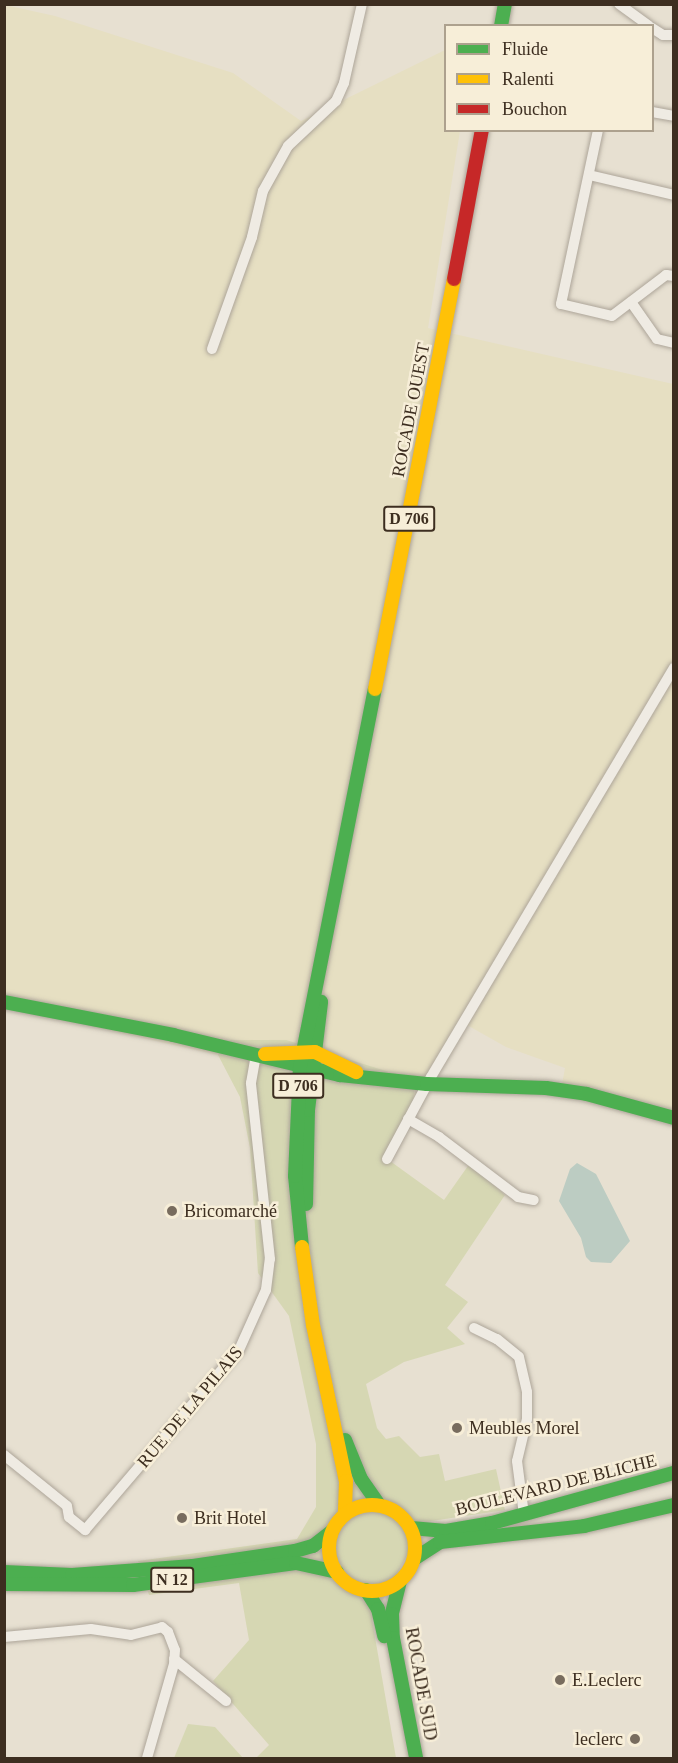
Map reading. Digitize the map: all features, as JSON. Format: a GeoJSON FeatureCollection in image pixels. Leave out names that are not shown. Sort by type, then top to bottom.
{"type":"FeatureCollection","features":[{"type":"Feature","properties":{"kind":"main road"},"geometry":{"type":"LineString","coordinates":[[501,24],[505,4]]}},
{"type":"Feature","properties":{"kind":"main road","name":"ROCADE OUEST"},"geometry":{"type":"LineString","coordinates":[[345,1514],[346,1481],[313,1324],[295,1176],[302,1067],[482,132]]}},
{"type":"Feature","properties":{"kind":"main road"},"geometry":{"type":"LineString","coordinates":[[4,1002],[256,1055],[302,1067],[427,1084],[546,1088],[587,1094],[674,1118]]}},
{"type":"Feature","properties":{"kind":"main road"},"geometry":{"type":"LineString","coordinates":[[256,1055],[305,1051],[372,1078]]}},
{"type":"Feature","properties":{"kind":"main road","name":"ROCADE OUEST"},"geometry":{"type":"LineString","coordinates":[[331,1404],[361,1479],[379,1505]]}},
{"type":"Feature","properties":{"kind":"main road","name":"BOULEVARD DE BLICHE"},"geometry":{"type":"LineString","coordinates":[[411,1528],[458,1530],[524,1515],[674,1473]]}},
{"type":"Feature","properties":{"kind":"main road","name":"BOULEVARD DE BLICHE"},"geometry":{"type":"LineString","coordinates":[[414,1559],[440,1542],[574,1527],[674,1504]]}},
{"type":"Feature","properties":{"kind":"main road"},"geometry":{"type":"LineString","coordinates":[[367,1505],[379,1505],[398,1513],[411,1528],[414,1559],[400,1581],[378,1590],[366,1590],[355,1587],[337,1572],[331,1560],[332,1531],[345,1514],[367,1505]]}},
{"type":"Feature","properties":{"kind":"main road","name":"N 12"},"geometry":{"type":"LineString","coordinates":[[4,1572],[72,1575],[192,1566],[296,1551],[313,1546],[332,1531]]}},
{"type":"Feature","properties":{"kind":"main road","name":"N 12"},"geometry":{"type":"LineString","coordinates":[[4,1584],[133,1585],[296,1563],[337,1572]]}},
{"type":"Feature","properties":{"kind":"main road","name":"ROCADE SUD"},"geometry":{"type":"LineString","coordinates":[[400,1581],[392,1616],[393,1638],[416,1758]]}},
{"type":"Feature","properties":{"kind":"main road","name":"ROCADE SUD"},"geometry":{"type":"LineString","coordinates":[[366,1590],[378,1609],[410,1758]]}},
{"type":"Feature","properties":{"kind":"street"},"geometry":{"type":"LineString","coordinates":[[212,349],[252,237],[263,191],[288,146],[336,101],[344,83],[362,4]]}},
{"type":"Feature","properties":{"kind":"street"},"geometry":{"type":"LineString","coordinates":[[619,4],[646,24]]}},
{"type":"Feature","properties":{"kind":"street"},"geometry":{"type":"LineString","coordinates":[[654,29],[663,35],[674,35]]}},
{"type":"Feature","properties":{"kind":"street"},"geometry":{"type":"LineString","coordinates":[[654,112],[674,117]]}},
{"type":"Feature","properties":{"kind":"street"},"geometry":{"type":"LineString","coordinates":[[598,132],[561,304],[612,316],[666,275],[674,276]]}},
{"type":"Feature","properties":{"kind":"street"},"geometry":{"type":"LineString","coordinates":[[589,175],[674,195]]}},
{"type":"Feature","properties":{"kind":"street"},"geometry":{"type":"LineString","coordinates":[[631,302],[657,339],[674,343]]}},
{"type":"Feature","properties":{"kind":"street"},"geometry":{"type":"LineString","coordinates":[[387,1160],[427,1084],[674,668]]}},
{"type":"Feature","properties":{"kind":"street","name":"RUE DE LA PILAIS"},"geometry":{"type":"LineString","coordinates":[[4,1455],[67,1506],[69,1517],[85,1530],[240,1350],[255,1321],[266,1290],[270,1259],[251,1083],[256,1055]]}},
{"type":"Feature","properties":{"kind":"street"},"geometry":{"type":"LineString","coordinates":[[408,1119],[439,1137],[518,1197],[534,1200]]}},
{"type":"Feature","properties":{"kind":"street"},"geometry":{"type":"LineString","coordinates":[[474,1328],[497,1339],[519,1357],[527,1392],[527,1419],[517,1461],[524,1515]]}},
{"type":"Feature","properties":{"kind":"street"},"geometry":{"type":"LineString","coordinates":[[4,1637],[91,1629],[137,1635],[162,1628],[168,1632],[174,1659],[147,1758]]}},
{"type":"Feature","properties":{"kind":"street"},"geometry":{"type":"LineString","coordinates":[[174,1659],[226,1701]]}},
{"type":"Feature","properties":{"kind":"shaded area"},"geometry":{"type":"Polygon","coordinates":[[[5,5],[55,16],[233,73],[301,121],[444,50],[444,132],[460,132],[428,328],[673,384],[673,1122],[560,1095],[565,1068],[506,1047],[467,1025],[411,1124],[218,1040],[218,1055],[5,1007],[5,5]]]}},
{"type":"Feature","properties":{"kind":"shaded area"},"geometry":{"type":"Polygon","coordinates":[[[577,1163],[596,1174],[630,1241],[611,1263],[591,1262],[586,1257],[581,1238],[559,1201],[570,1169],[577,1163]]]}},
{"type":"Feature","properties":{"kind":"green space"},"geometry":{"type":"Polygon","coordinates":[[[218,1040],[286,1040],[415,1080],[411,1124],[390,1161],[444,1200],[470,1163],[505,1195],[445,1285],[468,1302],[447,1328],[465,1344],[404,1362],[366,1384],[377,1428],[386,1439],[399,1436],[420,1457],[439,1454],[445,1481],[496,1469],[505,1510],[425,1522],[372,1620],[396,1758],[256,1758],[269,1745],[213,1681],[249,1640],[239,1583],[149,1595],[138,1561],[297,1539],[316,1507],[316,1444],[289,1316],[258,1273],[250,1148],[240,1097],[218,1055],[218,1040]]]}},
{"type":"Feature","properties":{"kind":"green space"},"geometry":{"type":"Polygon","coordinates":[[[188,1724],[215,1727],[243,1758],[174,1758],[188,1724]]]}},
{"type":"Feature","properties":{"kind":"traffic: fast"},"geometry":{"type":"LineString","coordinates":[[501,24],[505,4]]}},
{"type":"Feature","properties":{"kind":"traffic: fast"},"geometry":{"type":"LineString","coordinates":[[302,1247],[295,1176],[300,1067],[375,689]]}},
{"type":"Feature","properties":{"kind":"traffic: fast"},"geometry":{"type":"LineString","coordinates":[[4,1002],[173,1035],[340,1075],[427,1084],[546,1088],[587,1094],[674,1118]]}},
{"type":"Feature","properties":{"kind":"traffic: fast"},"geometry":{"type":"LineString","coordinates":[[306,1204],[308,1110],[321,1002]]}},
{"type":"Feature","properties":{"kind":"traffic: fast"},"geometry":{"type":"LineString","coordinates":[[345,1440],[361,1479],[379,1505]]}},
{"type":"Feature","properties":{"kind":"traffic: fast"},"geometry":{"type":"LineString","coordinates":[[411,1528],[446,1531],[492,1523],[674,1473]]}},
{"type":"Feature","properties":{"kind":"traffic: fast"},"geometry":{"type":"LineString","coordinates":[[414,1559],[440,1542],[584,1526],[674,1505]]}},
{"type":"Feature","properties":{"kind":"traffic: fast"},"geometry":{"type":"LineString","coordinates":[[4,1572],[72,1575],[193,1566],[295,1551],[313,1546],[332,1531]]}},
{"type":"Feature","properties":{"kind":"traffic: fast"},"geometry":{"type":"LineString","coordinates":[[4,1584],[133,1585],[296,1563],[337,1572]]}},
{"type":"Feature","properties":{"kind":"traffic: fast"},"geometry":{"type":"LineString","coordinates":[[400,1581],[392,1614],[393,1638],[416,1758]]}},
{"type":"Feature","properties":{"kind":"traffic: fast"},"geometry":{"type":"LineString","coordinates":[[366,1590],[378,1609],[384,1636]]}},
{"type":"Feature","properties":{"kind":"traffic: slow"},"geometry":{"type":"LineString","coordinates":[[375,689],[454,279]]}},
{"type":"Feature","properties":{"kind":"traffic: slow"},"geometry":{"type":"LineString","coordinates":[[265,1054],[315,1052],[356,1072]]}},
{"type":"Feature","properties":{"kind":"traffic: slow"},"geometry":{"type":"LineString","coordinates":[[302,1247],[313,1325],[346,1481],[345,1514]]}},
{"type":"Feature","properties":{"kind":"traffic: slow"},"geometry":{"type":"LineString","coordinates":[[372,1505],[396,1512],[408,1524],[415,1548],[408,1572],[396,1584],[372,1591],[348,1584],[336,1572],[329,1548],[336,1524],[348,1512],[372,1505]]}},
{"type":"Feature","properties":{"kind":"traffic: jam"},"geometry":{"type":"LineString","coordinates":[[454,279],[482,132]]}},
{"type":"Feature","properties":{"kind":"place","name":"Bricomarché"},"geometry":{"type":"Point","coordinates":[172,1211]}},
{"type":"Feature","properties":{"kind":"place","name":"Meubles Morel"},"geometry":{"type":"Point","coordinates":[457,1428]}},
{"type":"Feature","properties":{"kind":"place","name":"Brit Hotel"},"geometry":{"type":"Point","coordinates":[182,1518]}},
{"type":"Feature","properties":{"kind":"place","name":"E.Leclerc"},"geometry":{"type":"Point","coordinates":[560,1680]}},
{"type":"Feature","properties":{"kind":"place","name":"leclerc"},"geometry":{"type":"Point","coordinates":[635,1739]}}]}
